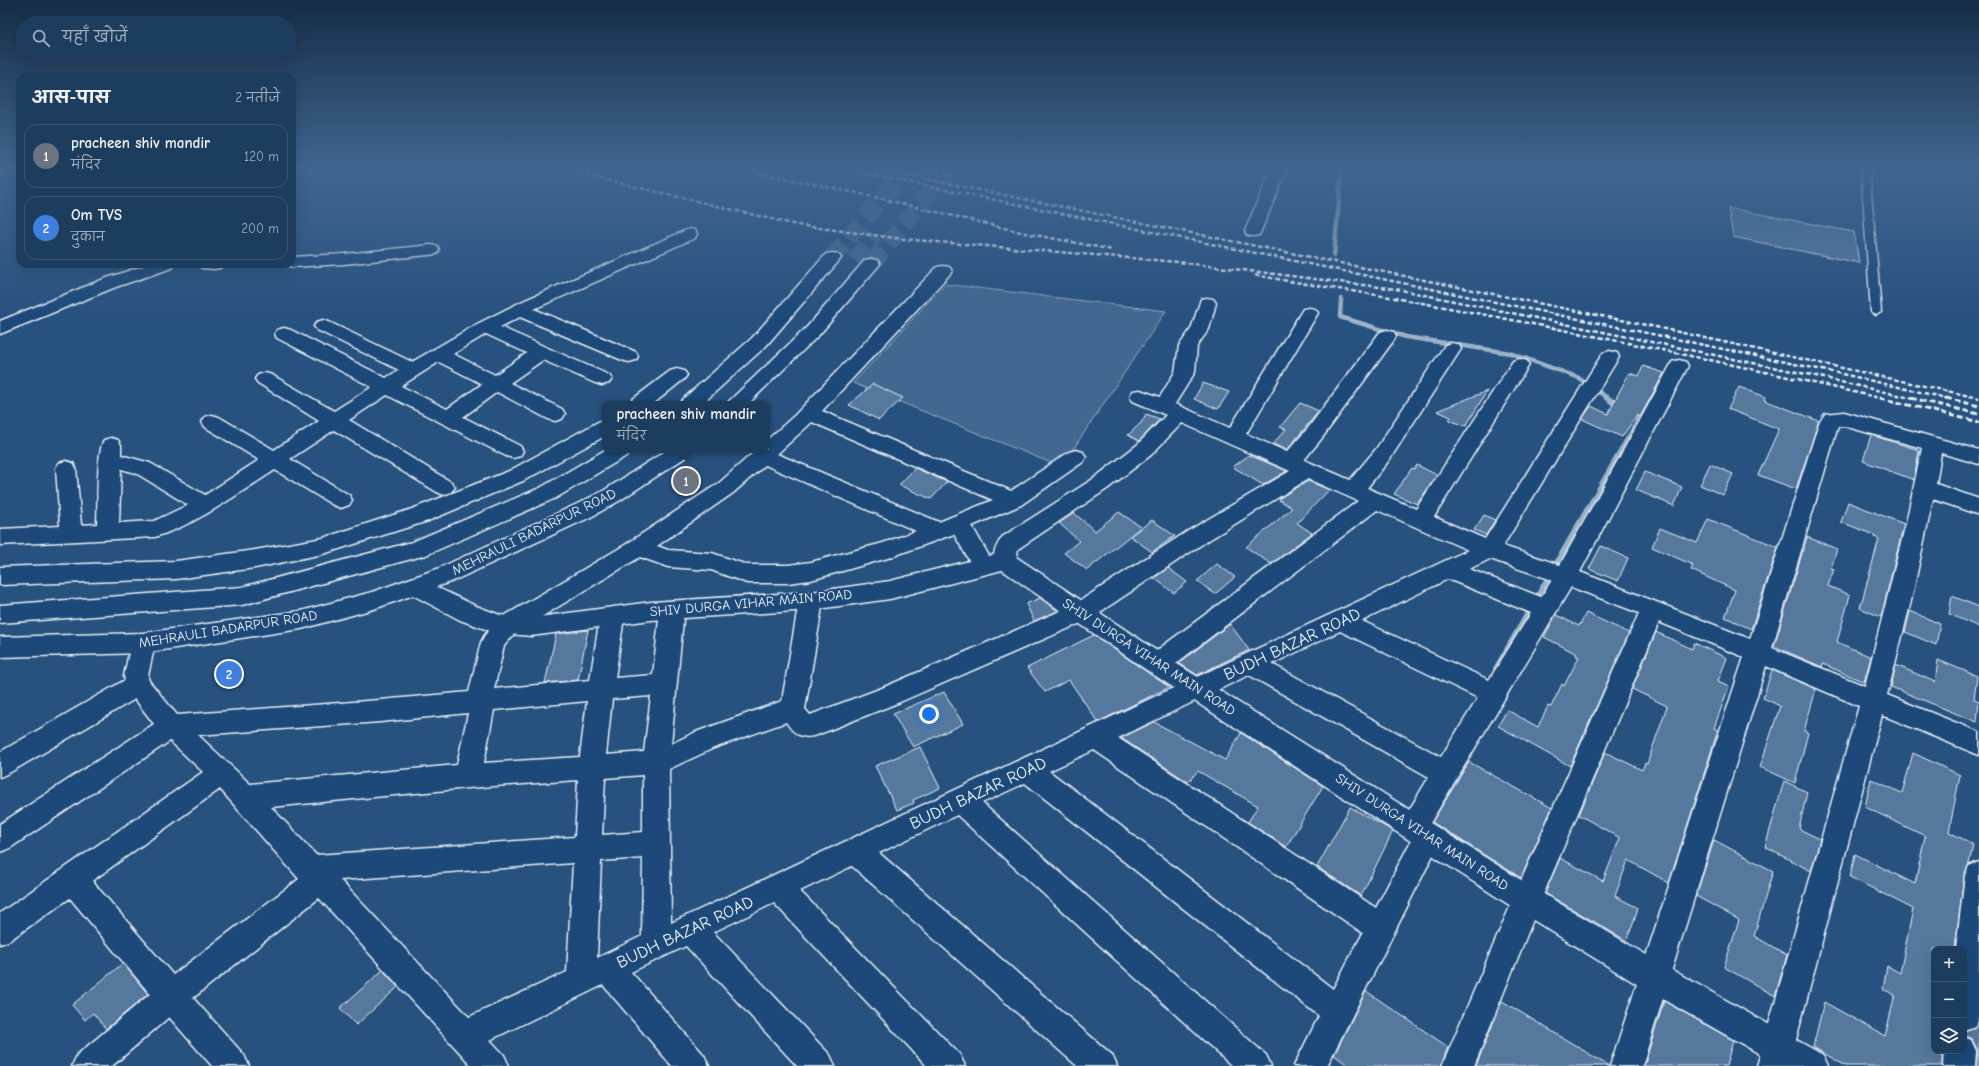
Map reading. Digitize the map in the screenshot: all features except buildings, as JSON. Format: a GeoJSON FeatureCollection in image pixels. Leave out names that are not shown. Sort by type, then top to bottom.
{"type":"FeatureCollection","features":[{"type":"Feature","properties":{"kind":"street"},"geometry":{"type":"LineString","coordinates":[[1253,231],[1259,217]]}},
{"type":"Feature","properties":{"kind":"street"},"geometry":{"type":"LineString","coordinates":[[0,537],[155,529],[167,525],[204,504],[274,460],[438,354],[485,327],[689,234]]}},
{"type":"Feature","properties":{"kind":"street"},"geometry":{"type":"LineString","coordinates":[[296,262],[344,259],[431,250]]}},
{"type":"Feature","properties":{"kind":"street"},"geometry":{"type":"LineString","coordinates":[[689,401],[825,256],[760,342],[693,401]]}},
{"type":"Feature","properties":{"kind":"street"},"geometry":{"type":"LineString","coordinates":[[743,398],[813,331],[863,262]]}},
{"type":"Feature","properties":{"kind":"street"},"geometry":{"type":"LineString","coordinates":[[0,328],[110,283],[154,268]]}},
{"type":"Feature","properties":{"kind":"street"},"geometry":{"type":"LineString","coordinates":[[770,449],[809,413],[943,271]]}},
{"type":"Feature","properties":{"kind":"street"},"geometry":{"type":"LineString","coordinates":[[958,523],[994,563],[1010,543],[1100,484],[1144,450],[1172,410],[1185,372],[1188,346],[1200,329],[1207,303]]}},
{"type":"Feature","properties":{"kind":"street"},"geometry":{"type":"LineString","coordinates":[[520,310],[629,356]]}},
{"type":"Feature","properties":{"kind":"street"},"geometry":{"type":"LineString","coordinates":[[1234,437],[1310,313]]}},
{"type":"Feature","properties":{"kind":"street"},"geometry":{"type":"LineString","coordinates":[[323,326],[414,370]]}},
{"type":"Feature","properties":{"kind":"street"},"geometry":{"type":"LineString","coordinates":[[485,327],[602,379]]}},
{"type":"Feature","properties":{"kind":"street"},"geometry":{"type":"LineString","coordinates":[[284,334],[388,386],[512,451]]}},
{"type":"Feature","properties":{"kind":"street"},"geometry":{"type":"LineString","coordinates":[[791,709],[802,725],[808,727],[891,695],[1080,614],[1196,537],[1298,466],[1315,434],[1387,336]]}},
{"type":"Feature","properties":{"kind":"street"},"geometry":{"type":"LineString","coordinates":[[1353,491],[1383,454],[1452,349]]}},
{"type":"Feature","properties":{"kind":"street"},"geometry":{"type":"LineString","coordinates":[[448,418],[541,352]]}},
{"type":"Feature","properties":{"kind":"street"},"geometry":{"type":"LineString","coordinates":[[438,354],[555,414]]}},
{"type":"Feature","properties":{"kind":"street"},"geometry":{"type":"LineString","coordinates":[[1489,550],[1610,357]]}},
{"type":"Feature","properties":{"kind":"street"},"geometry":{"type":"LineString","coordinates":[[1420,519],[1520,365]]}},
{"type":"Feature","properties":{"kind":"street"},"geometry":{"type":"LineString","coordinates":[[1310,1066],[1381,928],[1421,832],[1440,770],[1679,366]]}},
{"type":"Feature","properties":{"kind":"street"},"geometry":{"type":"LineString","coordinates":[[644,401],[677,374]]}},
{"type":"Feature","properties":{"kind":"street"},"geometry":{"type":"LineString","coordinates":[[265,379],[444,487]]}},
{"type":"Feature","properties":{"kind":"street"},"geometry":{"type":"LineString","coordinates":[[1140,396],[1489,550],[1557,573],[1653,609],[1979,744]]}},
{"type":"Feature","properties":{"kind":"street"},"geometry":{"type":"LineString","coordinates":[[809,413],[1013,500]]}},
{"type":"Feature","properties":{"kind":"street"},"geometry":{"type":"LineString","coordinates":[[1626,1066],[1758,653],[1829,422],[1832,419],[1844,418],[1979,457]]}},
{"type":"Feature","properties":{"kind":"street"},"geometry":{"type":"LineString","coordinates":[[212,422],[341,500]]}},
{"type":"Feature","properties":{"kind":"street"},"geometry":{"type":"LineString","coordinates":[[0,576],[128,573],[176,570],[255,559],[323,546],[420,515],[516,476],[602,429]]}},
{"type":"Feature","properties":{"kind":"street"},"geometry":{"type":"LineString","coordinates":[[1775,1056],[1875,700],[1925,488],[1933,444]]}},
{"type":"Feature","properties":{"kind":"street"},"geometry":{"type":"LineString","coordinates":[[108,531],[111,452],[143,468],[204,504]]}},
{"type":"Feature","properties":{"kind":"street","name":"MEHRAULI BADARPUR ROAD"},"geometry":{"type":"LineString","coordinates":[[0,614],[242,596],[250,594],[418,549],[548,493],[617,453]]}},
{"type":"Feature","properties":{"kind":"street","name":"MEHRAULI BADARPUR ROAD"},"geometry":{"type":"LineString","coordinates":[[0,647],[143,643],[301,620],[374,600],[445,575],[583,511],[611,496],[677,453]]}},
{"type":"Feature","properties":{"kind":"street"},"geometry":{"type":"LineString","coordinates":[[468,776],[481,711],[479,702],[494,642],[507,626],[637,548],[692,512],[726,488],[766,453]]}},
{"type":"Feature","properties":{"kind":"street"},"geometry":{"type":"LineString","coordinates":[[763,456],[938,531]]}},
{"type":"Feature","properties":{"kind":"street"},"geometry":{"type":"LineString","coordinates":[[637,548],[668,558],[712,562],[747,574],[788,574],[829,567],[888,550],[1013,500],[1076,457]]}},
{"type":"Feature","properties":{"kind":"street"},"geometry":{"type":"LineString","coordinates":[[66,468],[71,533]]}},
{"type":"Feature","properties":{"kind":"street"},"geometry":{"type":"LineString","coordinates":[[1925,488],[1979,506]]}},
{"type":"Feature","properties":{"kind":"street"},"geometry":{"type":"LineString","coordinates":[[1157,664],[1375,500]]}},
{"type":"Feature","properties":{"kind":"street","name":"BUDH BAZAR ROAD"},"geometry":{"type":"LineString","coordinates":[[466,1035],[1489,550]]}},
{"type":"Feature","properties":{"kind":"street","name":"SHIV DURGA VIHAR MAIN ROAD"},"geometry":{"type":"LineString","coordinates":[[415,586],[468,613],[507,626],[531,627],[672,610],[811,601],[890,590],[994,563],[1080,614],[1527,900],[1654,977],[1775,1056],[1812,1066]]}},
{"type":"Feature","properties":{"kind":"street"},"geometry":{"type":"LineString","coordinates":[[1448,570],[1538,606]]}},
{"type":"Feature","properties":{"kind":"street"},"geometry":{"type":"LineString","coordinates":[[244,797],[468,776],[656,763],[705,740],[791,709],[794,706],[798,673],[811,601]]}},
{"type":"Feature","properties":{"kind":"street"},"geometry":{"type":"LineString","coordinates":[[1458,1066],[1527,900],[1653,609]]}},
{"type":"Feature","properties":{"kind":"street"},"geometry":{"type":"LineString","coordinates":[[657,945],[656,763],[672,610]]}},
{"type":"Feature","properties":{"kind":"street"},"geometry":{"type":"LineString","coordinates":[[581,981],[592,767],[601,689],[612,617]]}},
{"type":"Feature","properties":{"kind":"street"},"geometry":{"type":"LineString","coordinates":[[1341,621],[1486,691]]}},
{"type":"Feature","properties":{"kind":"street"},"geometry":{"type":"LineString","coordinates":[[143,643],[136,676],[138,685],[171,726],[222,773],[315,875],[466,1035],[493,1066]]}},
{"type":"Feature","properties":{"kind":"street"},"geometry":{"type":"LineString","coordinates":[[1250,664],[1440,770]]}},
{"type":"Feature","properties":{"kind":"street"},"geometry":{"type":"LineString","coordinates":[[0,765],[138,685]]}},
{"type":"Feature","properties":{"kind":"street"},"geometry":{"type":"LineString","coordinates":[[0,839],[171,726],[479,702],[601,689],[664,685]]}},
{"type":"Feature","properties":{"kind":"street"},"geometry":{"type":"LineString","coordinates":[[1096,737],[1381,928]]}},
{"type":"Feature","properties":{"kind":"street"},"geometry":{"type":"LineString","coordinates":[[1027,769],[1338,1012]]}},
{"type":"Feature","properties":{"kind":"street"},"geometry":{"type":"LineString","coordinates":[[0,930],[73,880],[222,773]]}},
{"type":"Feature","properties":{"kind":"street"},"geometry":{"type":"LineString","coordinates":[[960,801],[1255,1066]]}},
{"type":"Feature","properties":{"kind":"street"},"geometry":{"type":"LineString","coordinates":[[88,1066],[315,875],[587,848],[656,844]]}},
{"type":"Feature","properties":{"kind":"street"},"geometry":{"type":"LineString","coordinates":[[856,851],[1101,1066]]}},
{"type":"Feature","properties":{"kind":"street"},"geometry":{"type":"LineString","coordinates":[[1967,987],[1979,875]]}},
{"type":"Feature","properties":{"kind":"street"},"geometry":{"type":"LineString","coordinates":[[73,880],[171,996],[233,1066]]}},
{"type":"Feature","properties":{"kind":"street"},"geometry":{"type":"LineString","coordinates":[[778,888],[949,1066]]}},
{"type":"Feature","properties":{"kind":"street"},"geometry":{"type":"LineString","coordinates":[[690,929],[819,1066]]}},
{"type":"Feature","properties":{"kind":"street"},"geometry":{"type":"LineString","coordinates":[[608,968],[693,1066]]}},
{"type":"Feature","properties":{"kind":"street"},"geometry":{"type":"LineString","coordinates":[[1958,1066],[1960,1054]]}},
{"type":"Feature","properties":{"kind":"lane"},"geometry":{"type":"LineString","coordinates":[[1869,217],[1876,312]]}},
{"type":"Feature","properties":{"kind":"shaded area"},"geometry":{"type":"Polygon","coordinates":[[[945,284],[1166,311],[1061,467],[853,383],[945,284]]]}},
{"type":"Feature","properties":{"kind":"waterway"},"geometry":{"type":"LineString","coordinates":[[1334,256],[1338,217]]}},
{"type":"Feature","properties":{"kind":"waterway"},"geometry":{"type":"LineString","coordinates":[[1341,299],[1340,317],[1406,337],[1510,353],[1577,377],[1609,399]]}},
{"type":"Feature","properties":{"kind":"waterway"},"geometry":{"type":"LineString","coordinates":[[1607,398],[1620,407]]}},
{"type":"Feature","properties":{"kind":"waterway"},"geometry":{"type":"LineString","coordinates":[[1496,669],[1639,420],[1629,414]]}},
{"type":"Feature","properties":{"kind":"tunnel"},"geometry":{"type":"LineString","coordinates":[[832,258],[866,217]]}},
{"type":"Feature","properties":{"kind":"tunnel"},"geometry":{"type":"LineString","coordinates":[[871,264],[910,217]]}},
{"type":"Feature","properties":{"kind":"tunnel"},"geometry":{"type":"LineString","coordinates":[[855,261],[875,235]]}},
{"type":"Feature","properties":{"kind":"railway"},"geometry":{"type":"LineString","coordinates":[[762,217],[797,225],[903,239],[1178,262],[1396,289],[1811,375],[1915,399]]}},
{"type":"Feature","properties":{"kind":"railway"},"geometry":{"type":"LineString","coordinates":[[957,217],[1025,233],[1113,250]]}},
{"type":"Feature","properties":{"kind":"railway"},"geometry":{"type":"LineString","coordinates":[[1078,217],[1652,334],[1851,376],[1950,399]]}},
{"type":"Feature","properties":{"kind":"railway"},"geometry":{"type":"LineString","coordinates":[[1112,217],[1651,326],[1979,398]]}},
{"type":"Feature","properties":{"kind":"railway"},"geometry":{"type":"LineString","coordinates":[[1255,275],[1395,298],[1579,333],[1762,371],[1884,399]]}},
{"type":"Feature","properties":{"kind":"railway"},"geometry":{"type":"LineString","coordinates":[[1880,398],[1979,422]]}},
{"type":"Feature","properties":{"kind":"railway"},"geometry":{"type":"LineString","coordinates":[[1911,398],[1979,414]]}},
{"type":"Feature","properties":{"kind":"railway"},"geometry":{"type":"LineString","coordinates":[[1946,398],[1979,406]]}},
{"type":"Feature","properties":{"kind":"place","name":"pracheen shiv mandir"},"geometry":{"type":"Point","coordinates":[686,481]}},
{"type":"Feature","properties":{"kind":"place","name":"Om TVS"},"geometry":{"type":"Point","coordinates":[229,674]}}]}
